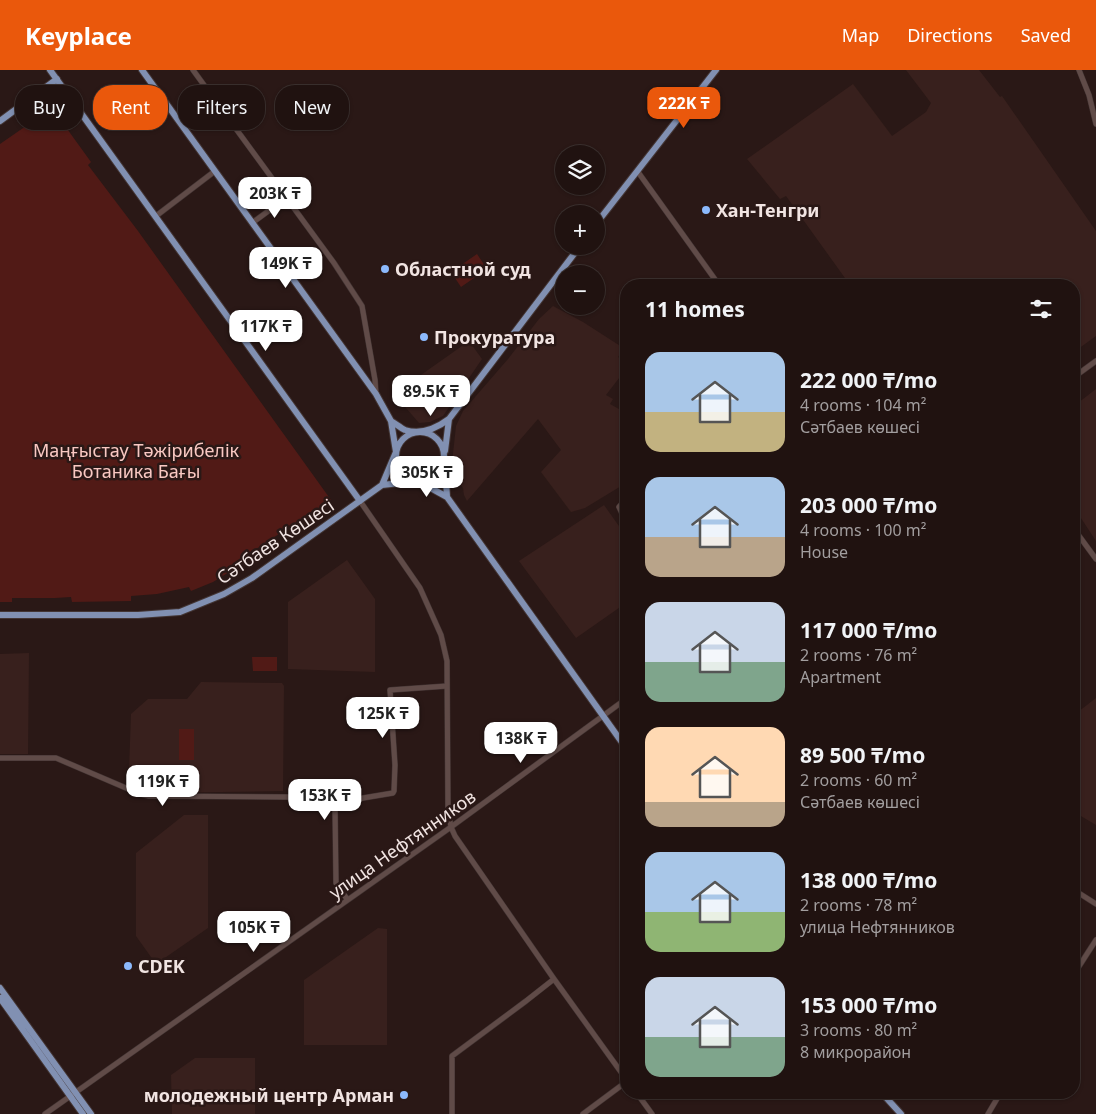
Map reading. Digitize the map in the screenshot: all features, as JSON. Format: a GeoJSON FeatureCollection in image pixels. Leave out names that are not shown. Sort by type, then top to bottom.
{"type":"FeatureCollection","features":[{"type":"Feature","properties":{"kind":"main road"},"geometry":{"type":"LineString","coordinates":[[50,70],[360,501]]}},
{"type":"Feature","properties":{"kind":"main road"},"geometry":{"type":"LineString","coordinates":[[142,70],[376,394],[391,421],[396,452],[395,460],[398,468],[410,479],[418,481],[447,497],[620,740]]}},
{"type":"Feature","properties":{"kind":"main road"},"geometry":{"type":"LineString","coordinates":[[605,213],[716,70]]}},
{"type":"Feature","properties":{"kind":"main road"},"geometry":{"type":"LineString","coordinates":[[0,121],[57,79]]}},
{"type":"Feature","properties":{"kind":"main road"},"geometry":{"type":"LineString","coordinates":[[382,485],[403,439],[415,432],[423,432],[442,424],[449,419],[573,255]]}},
{"type":"Feature","properties":{"kind":"main road"},"geometry":{"type":"LineString","coordinates":[[418,481],[433,477],[443,465],[449,419]]}},
{"type":"Feature","properties":{"kind":"main road"},"geometry":{"type":"LineString","coordinates":[[391,421],[405,430],[430,434],[441,443],[445,457],[447,497]]}},
{"type":"Feature","properties":{"kind":"main road","name":"Сәтбаев Көшесі"},"geometry":{"type":"LineString","coordinates":[[0,615],[138,615],[180,612],[224,594],[252,578],[382,485],[418,481]]}},
{"type":"Feature","properties":{"kind":"main road"},"geometry":{"type":"LineString","coordinates":[[0,988],[72,1094],[83,1114]]}},
{"type":"Feature","properties":{"kind":"main road"},"geometry":{"type":"LineString","coordinates":[[0,998],[72,1094],[91,1114]]}},
{"type":"Feature","properties":{"kind":"main road"},"geometry":{"type":"LineString","coordinates":[[887,1099],[901,1114]]}},
{"type":"Feature","properties":{"kind":"street"},"geometry":{"type":"LineString","coordinates":[[193,70],[334,263],[362,306],[376,394]]}},
{"type":"Feature","properties":{"kind":"street"},"geometry":{"type":"LineString","coordinates":[[1079,70],[1089,95],[1096,124]]}},
{"type":"Feature","properties":{"kind":"street"},"geometry":{"type":"LineString","coordinates":[[156,216],[215,171]]}},
{"type":"Feature","properties":{"kind":"street"},"geometry":{"type":"LineString","coordinates":[[637,173],[715,279]]}},
{"type":"Feature","properties":{"kind":"street"},"geometry":{"type":"LineString","coordinates":[[252,223],[286,198]]}},
{"type":"Feature","properties":{"kind":"street"},"geometry":{"type":"LineString","coordinates":[[1080,373],[1096,361]]}},
{"type":"Feature","properties":{"kind":"street"},"geometry":{"type":"LineString","coordinates":[[360,501],[420,588],[441,635],[447,661],[448,811],[450,827],[620,1072]]}},
{"type":"Feature","properties":{"kind":"street"},"geometry":{"type":"LineString","coordinates":[[1080,536],[1096,559]]}},
{"type":"Feature","properties":{"kind":"street"},"geometry":{"type":"LineString","coordinates":[[0,758],[56,758],[140,794],[150,796],[287,797],[320,801],[335,807],[363,798],[393,793],[394,791],[390,690],[447,686]]}},
{"type":"Feature","properties":{"kind":"street","name":"улица Нефтянников"},"geometry":{"type":"LineString","coordinates":[[44,1114],[450,827],[620,703]]}},
{"type":"Feature","properties":{"kind":"street"},"geometry":{"type":"LineString","coordinates":[[335,807],[336,883],[347,899]]}},
{"type":"Feature","properties":{"kind":"street"},"geometry":{"type":"LineString","coordinates":[[1080,894],[1096,904]]}},
{"type":"Feature","properties":{"kind":"street"},"geometry":{"type":"LineString","coordinates":[[1080,965],[1096,940]]}},
{"type":"Feature","properties":{"kind":"street"},"geometry":{"type":"LineString","coordinates":[[452,1114],[452,1056],[554,978]]}},
{"type":"Feature","properties":{"kind":"street"},"geometry":{"type":"LineString","coordinates":[[583,1114],[620,1085]]}},
{"type":"Feature","properties":{"kind":"street"},"geometry":{"type":"LineString","coordinates":[[641,1099],[652,1114]]}},
{"type":"Feature","properties":{"kind":"street"},"geometry":{"type":"LineString","coordinates":[[988,1114],[997,1099]]}},
{"type":"Feature","properties":{"kind":"shaded area"},"geometry":{"type":"Polygon","coordinates":[[[906,70],[979,70],[1000,97],[1002,96],[1096,231],[1096,336],[1080,348],[1080,279],[846,279],[786,196],[780,199],[747,159],[853,84],[892,136],[926,112],[931,103],[906,70]]]}},
{"type":"Feature","properties":{"kind":"shaded area"},"geometry":{"type":"Polygon","coordinates":[[[553,306],[555,307],[555,315],[570,315],[620,346],[620,355],[618,357],[620,358],[620,377],[606,395],[613,399],[610,404],[620,410],[620,487],[585,508],[571,512],[541,472],[561,450],[538,419],[467,501],[463,488],[451,472],[456,426],[463,411],[508,359],[539,319],[553,306]]]}},
{"type":"Feature","properties":{"kind":"shaded area"},"geometry":{"type":"Polygon","coordinates":[[[469,341],[482,359],[443,416],[430,422],[419,423],[394,394],[469,341]]]}},
{"type":"Feature","properties":{"kind":"shaded area"},"geometry":{"type":"Polygon","coordinates":[[[1096,389],[1096,541],[1080,517],[1080,401],[1096,389]]]}},
{"type":"Feature","properties":{"kind":"shaded area"},"geometry":{"type":"Polygon","coordinates":[[[604,505],[620,528],[620,607],[576,638],[519,561],[604,505]]]}},
{"type":"Feature","properties":{"kind":"shaded area"},"geometry":{"type":"Polygon","coordinates":[[[347,560],[375,599],[375,672],[288,669],[288,602],[347,560]]]}},
{"type":"Feature","properties":{"kind":"shaded area"},"geometry":{"type":"Polygon","coordinates":[[[29,653],[28,754],[0,754],[0,654],[29,653]]]}},
{"type":"Feature","properties":{"kind":"shaded area"},"geometry":{"type":"Polygon","coordinates":[[[201,682],[282,683],[284,686],[283,791],[150,793],[129,771],[131,714],[148,699],[187,699],[201,682]]]}},
{"type":"Feature","properties":{"kind":"shaded area"},"geometry":{"type":"Polygon","coordinates":[[[1096,698],[1096,825],[1080,816],[1080,710],[1096,698]]]}},
{"type":"Feature","properties":{"kind":"shaded area"},"geometry":{"type":"Polygon","coordinates":[[[184,815],[208,815],[208,928],[156,964],[136,936],[136,853],[184,815]]]}},
{"type":"Feature","properties":{"kind":"shaded area"},"geometry":{"type":"Polygon","coordinates":[[[378,928],[387,929],[387,1045],[304,1045],[304,980],[378,928]]]}},
{"type":"Feature","properties":{"kind":"shaded area"},"geometry":{"type":"Polygon","coordinates":[[[195,1058],[255,1058],[255,1114],[172,1114],[171,1075],[195,1058]]]}},
{"type":"Feature","properties":{"kind":"green space","name":"Маңғыстау Тәжірибелік Ботаника Бағы"},"geometry":{"type":"Polygon","coordinates":[[[20,130],[68,130],[91,162],[88,165],[138,231],[331,500],[299,524],[297,522],[244,557],[247,561],[213,582],[191,591],[189,587],[157,594],[131,596],[131,601],[72,602],[71,597],[12,598],[12,602],[0,602],[0,144],[20,130]]]}},
{"type":"Feature","properties":{"kind":"green space"},"geometry":{"type":"Polygon","coordinates":[[[477,254],[487,269],[461,287],[451,272],[477,254]]]}},
{"type":"Feature","properties":{"kind":"green space"},"geometry":{"type":"Polygon","coordinates":[[[252,657],[277,657],[277,671],[253,671],[252,657]]]}},
{"type":"Feature","properties":{"kind":"green space"},"geometry":{"type":"Polygon","coordinates":[[[179,729],[194,729],[194,760],[179,760],[179,729]]]}},
{"type":"Feature","properties":{"kind":"place","name":"Хан-Тенгри"},"geometry":{"type":"Point","coordinates":[706,210]}},
{"type":"Feature","properties":{"kind":"place","name":"Областной суд"},"geometry":{"type":"Point","coordinates":[385,269]}},
{"type":"Feature","properties":{"kind":"place","name":"Прокуратура"},"geometry":{"type":"Point","coordinates":[424,337]}},
{"type":"Feature","properties":{"kind":"place","name":"CDEK"},"geometry":{"type":"Point","coordinates":[128,966]}},
{"type":"Feature","properties":{"kind":"place","name":"молодежный центр Арман"},"geometry":{"type":"Point","coordinates":[404,1095]}}]}
